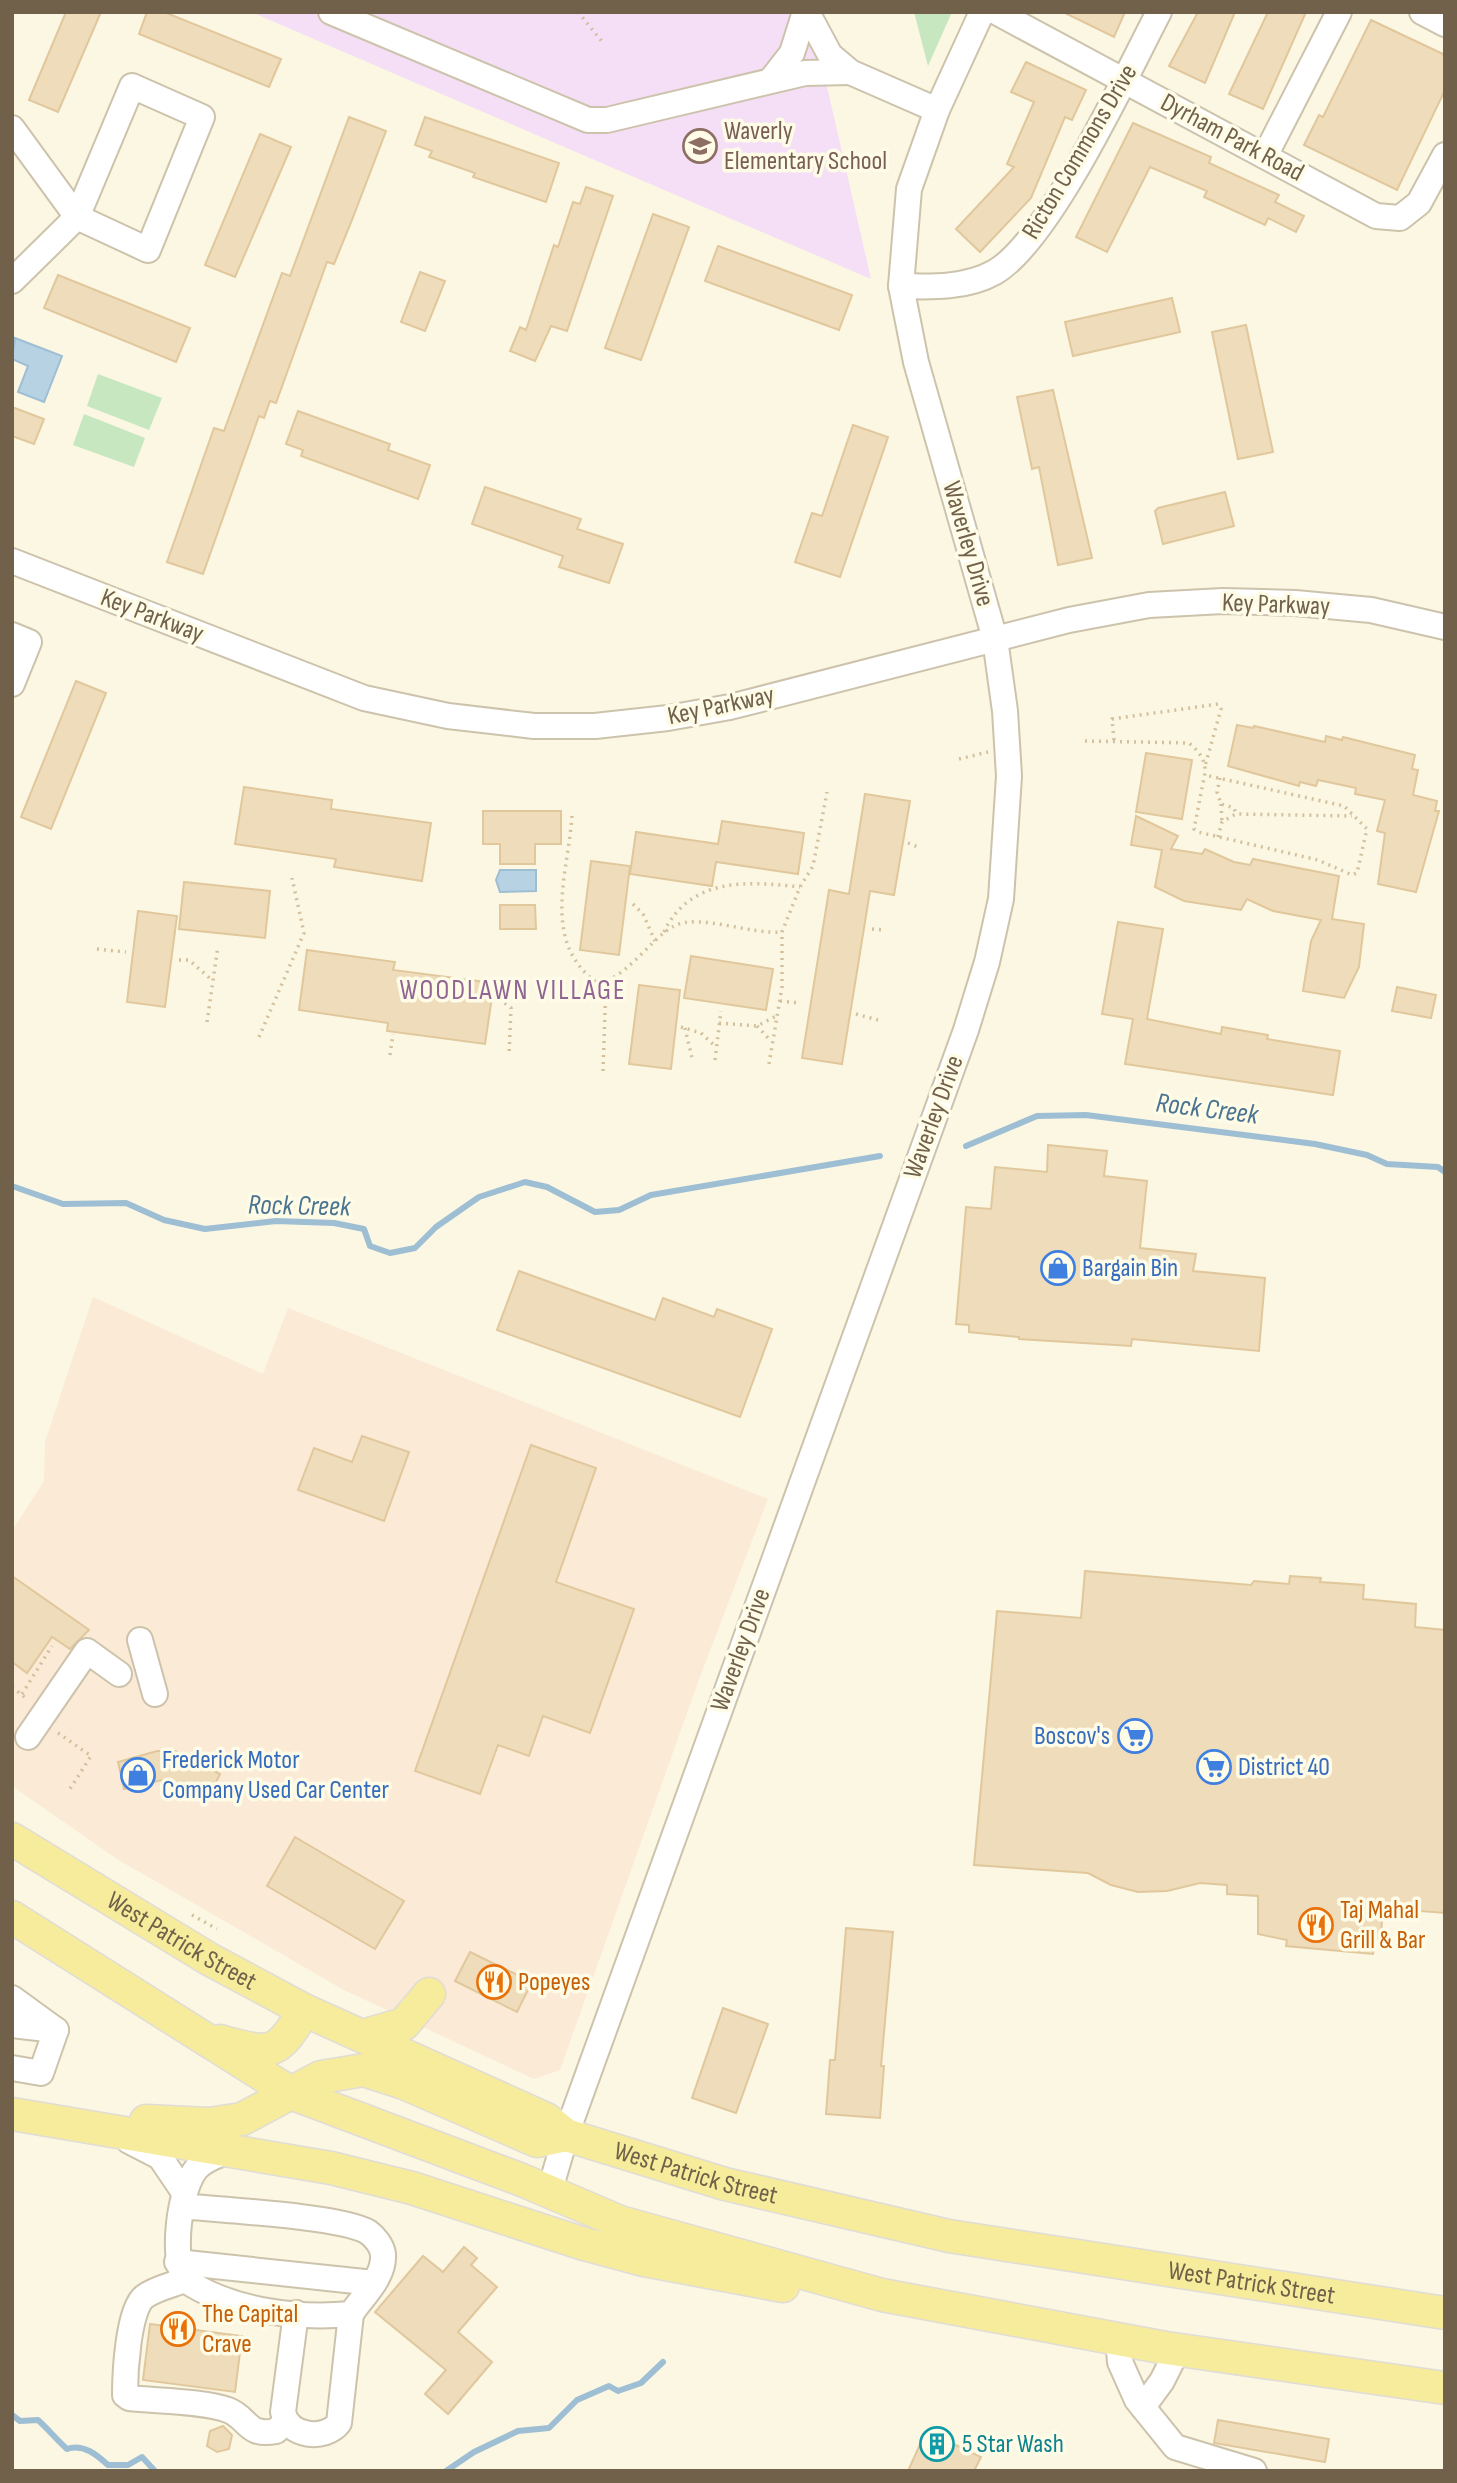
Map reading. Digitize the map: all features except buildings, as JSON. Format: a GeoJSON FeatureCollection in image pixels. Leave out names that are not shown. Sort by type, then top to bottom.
{"type":"FeatureCollection","features":[{"type":"Feature","properties":{"kind":"main road","name":"West Patrick Street"},"geometry":{"type":"LineString","coordinates":[[12,1839],[209,1959],[304,2010],[545,2119],[566,2136],[725,2184],[949,2236],[1445,2313]]}},
{"type":"Feature","properties":{"kind":"main road"},"geometry":{"type":"LineString","coordinates":[[12,1917],[291,2093],[522,2180],[620,2221],[882,2295],[1178,2349],[1445,2388]]}},
{"type":"Feature","properties":{"kind":"main road"},"geometry":{"type":"LineString","coordinates":[[362,2036],[404,2024],[429,1994],[424,2034],[441,2072]]}},
{"type":"Feature","properties":{"kind":"main road"},"geometry":{"type":"LineString","coordinates":[[192,2033],[257,2051],[286,2042],[304,2010]]}},
{"type":"Feature","properties":{"kind":"main road"},"geometry":{"type":"LineString","coordinates":[[19,2115],[209,2124],[242,2119],[321,2077],[364,2070],[404,2083],[537,2141],[566,2136]]}},
{"type":"Feature","properties":{"kind":"main road"},"geometry":{"type":"LineString","coordinates":[[19,2115],[105,2132],[331,2168],[387,2181],[580,2244],[645,2260],[778,2286],[882,2295]]}},
{"type":"Feature","properties":{"kind":"street"},"geometry":{"type":"LineString","coordinates":[[331,12],[359,17],[588,120],[607,120],[805,72],[850,72]]}},
{"type":"Feature","properties":{"kind":"street"},"geometry":{"type":"LineString","coordinates":[[771,80],[792,53],[806,12]]}},
{"type":"Feature","properties":{"kind":"street"},"geometry":{"type":"LineString","coordinates":[[806,12],[822,45],[850,72],[937,110]]}},
{"type":"Feature","properties":{"kind":"street","name":"Waverley Drive"},"geometry":{"type":"LineString","coordinates":[[549,2193],[566,2136],[966,1030],[987,962],[1001,899],[1009,776],[995,639],[916,362],[901,286],[909,189],[937,110],[982,12]]}},
{"type":"Feature","properties":{"kind":"street","name":"Dyrham Park Road"},"geometry":{"type":"LineString","coordinates":[[996,12],[1377,216],[1400,218],[1419,203],[1445,155]]}},
{"type":"Feature","properties":{"kind":"street","name":"Ricton Commons Drive"},"geometry":{"type":"LineString","coordinates":[[901,286],[938,287],[969,282],[994,273],[1017,255],[1056,202],[1160,12]]}},
{"type":"Feature","properties":{"kind":"street"},"geometry":{"type":"LineString","coordinates":[[1265,156],[1339,12]]}},
{"type":"Feature","properties":{"kind":"street"},"geometry":{"type":"LineString","coordinates":[[1422,12],[1445,24]]}},
{"type":"Feature","properties":{"kind":"street"},"geometry":{"type":"LineString","coordinates":[[12,128],[77,218],[148,250],[202,117],[132,86],[77,218],[12,281]]}},
{"type":"Feature","properties":{"kind":"street","name":"Key Parkway"},"geometry":{"type":"LineString","coordinates":[[12,561],[364,698],[448,716],[534,726],[595,726],[718,709],[995,639],[1149,605],[1223,601],[1295,603],[1371,610],[1445,627]]}},
{"type":"Feature","properties":{"kind":"street"},"geometry":{"type":"LineString","coordinates":[[12,635],[29,642],[12,684]]}},
{"type":"Feature","properties":{"kind":"street"},"geometry":{"type":"LineString","coordinates":[[140,1640],[155,1694]]}},
{"type":"Feature","properties":{"kind":"street"},"geometry":{"type":"LineString","coordinates":[[28,1737],[87,1651],[119,1674]]}},
{"type":"Feature","properties":{"kind":"street"},"geometry":{"type":"LineString","coordinates":[[12,1998],[56,2031]]}},
{"type":"Feature","properties":{"kind":"street"},"geometry":{"type":"LineString","coordinates":[[12,2025],[56,2031]]}},
{"type":"Feature","properties":{"kind":"street"},"geometry":{"type":"LineString","coordinates":[[12,2068],[41,2073],[56,2031]]}},
{"type":"Feature","properties":{"kind":"street"},"geometry":{"type":"LineString","coordinates":[[105,2132],[143,2146],[160,2157],[183,2199]]}},
{"type":"Feature","properties":{"kind":"street"},"geometry":{"type":"LineString","coordinates":[[181,2271],[183,2199],[197,2168],[226,2152]]}},
{"type":"Feature","properties":{"kind":"street"},"geometry":{"type":"LineString","coordinates":[[183,2199],[332,2222],[366,2231],[377,2240],[383,2253],[380,2271],[351,2314],[339,2423],[332,2432],[324,2434],[293,2431],[285,2422],[283,2412],[296,2314]]}},
{"type":"Feature","properties":{"kind":"street"},"geometry":{"type":"LineString","coordinates":[[181,2271],[238,2305],[296,2314],[351,2314]]}},
{"type":"Feature","properties":{"kind":"street"},"geometry":{"type":"LineString","coordinates":[[285,2422],[276,2431],[259,2432],[250,2429],[228,2410],[129,2398],[125,2395],[133,2315],[139,2302],[181,2271],[374,2283]]}},
{"type":"Feature","properties":{"kind":"street"},"geometry":{"type":"LineString","coordinates":[[1118,2339],[1120,2361],[1126,2378],[1143,2407],[1175,2447],[1254,2471]]}},
{"type":"Feature","properties":{"kind":"street"},"geometry":{"type":"LineString","coordinates":[[1143,2407],[1162,2381],[1178,2349]]}},
{"type":"Feature","properties":{"kind":"path"},"geometry":{"type":"LineString","coordinates":[[578,12],[604,44]]}},
{"type":"Feature","properties":{"kind":"path"},"geometry":{"type":"LineString","coordinates":[[1114,741],[1112,719],[1218,704],[1222,709],[1205,766],[1194,829],[1318,860],[1352,875],[1357,873],[1367,829],[1344,806],[1205,775]]}},
{"type":"Feature","properties":{"kind":"path"},"geometry":{"type":"LineString","coordinates":[[1085,741],[1184,741],[1197,749],[1205,766]]}},
{"type":"Feature","properties":{"kind":"path"},"geometry":{"type":"LineString","coordinates":[[959,759],[989,752]]}},
{"type":"Feature","properties":{"kind":"path"},"geometry":{"type":"LineString","coordinates":[[1218,837],[1222,822],[1222,804],[1217,792],[1220,778]]}},
{"type":"Feature","properties":{"kind":"path"},"geometry":{"type":"LineString","coordinates":[[769,1064],[780,1001],[782,932],[800,887],[813,866],[827,792]]}},
{"type":"Feature","properties":{"kind":"path"},"geometry":{"type":"LineString","coordinates":[[1222,804],[1234,808],[1236,814]]}},
{"type":"Feature","properties":{"kind":"path"},"geometry":{"type":"LineString","coordinates":[[1222,822],[1236,814],[1354,816]]}},
{"type":"Feature","properties":{"kind":"path"},"geometry":{"type":"LineString","coordinates":[[572,816],[562,890],[562,927],[577,965],[596,982],[606,982],[674,926],[689,922],[761,934],[782,932]]}},
{"type":"Feature","properties":{"kind":"path"},"geometry":{"type":"LineString","coordinates":[[908,843],[919,846]]}},
{"type":"Feature","properties":{"kind":"path"},"geometry":{"type":"LineString","coordinates":[[259,1037],[304,933],[292,878]]}},
{"type":"Feature","properties":{"kind":"path"},"geometry":{"type":"LineString","coordinates":[[663,934],[682,904],[716,888],[740,881],[800,887]]}},
{"type":"Feature","properties":{"kind":"path"},"geometry":{"type":"LineString","coordinates":[[633,904],[643,914],[655,941]]}},
{"type":"Feature","properties":{"kind":"path"},"geometry":{"type":"LineString","coordinates":[[872,929],[886,930]]}},
{"type":"Feature","properties":{"kind":"path"},"geometry":{"type":"LineString","coordinates":[[207,1022],[218,946]]}},
{"type":"Feature","properties":{"kind":"path"},"geometry":{"type":"LineString","coordinates":[[97,949],[126,951]]}},
{"type":"Feature","properties":{"kind":"path"},"geometry":{"type":"LineString","coordinates":[[179,960],[188,960],[213,981]]}},
{"type":"Feature","properties":{"kind":"path"},"geometry":{"type":"LineString","coordinates":[[603,1071],[606,982]]}},
{"type":"Feature","properties":{"kind":"path"},"geometry":{"type":"LineString","coordinates":[[499,999],[511,1008],[509,1055]]}},
{"type":"Feature","properties":{"kind":"path"},"geometry":{"type":"LineString","coordinates":[[780,1001],[800,1003]]}},
{"type":"Feature","properties":{"kind":"path"},"geometry":{"type":"LineString","coordinates":[[715,1060],[721,1012]]}},
{"type":"Feature","properties":{"kind":"path"},"geometry":{"type":"LineString","coordinates":[[856,1014],[878,1020]]}},
{"type":"Feature","properties":{"kind":"path"},"geometry":{"type":"LineString","coordinates":[[719,1023],[757,1026],[778,1015]]}},
{"type":"Feature","properties":{"kind":"path"},"geometry":{"type":"LineString","coordinates":[[757,1026],[771,1042]]}},
{"type":"Feature","properties":{"kind":"path"},"geometry":{"type":"LineString","coordinates":[[692,1058],[683,1028],[708,1037],[716,1047]]}},
{"type":"Feature","properties":{"kind":"path"},"geometry":{"type":"LineString","coordinates":[[390,1055],[393,1034]]}},
{"type":"Feature","properties":{"kind":"path"},"geometry":{"type":"LineString","coordinates":[[22,1694],[52,1646]]}},
{"type":"Feature","properties":{"kind":"path"},"geometry":{"type":"LineString","coordinates":[[12,1687],[22,1694],[57,1732],[91,1756],[68,1792]]}},
{"type":"Feature","properties":{"kind":"path"},"geometry":{"type":"LineString","coordinates":[[192,1915],[217,1929]]}},
{"type":"Feature","properties":{"kind":"shaded area","name":"Waverly Elementary School"},"geometry":{"type":"Polygon","coordinates":[[[251,12],[810,12],[871,279],[251,12]]]}},
{"type":"Feature","properties":{"kind":"shaded area"},"geometry":{"type":"Polygon","coordinates":[[[93,1297],[263,1374],[288,1308],[768,1499],[698,1682],[560,2070],[534,2079],[344,1990],[117,1859],[12,1786],[12,1531],[44,1481],[45,1442],[93,1297]]]}},
{"type":"Feature","properties":{"kind":"green space"},"geometry":{"type":"Polygon","coordinates":[[[914,12],[952,12],[928,66],[914,12]]]}},
{"type":"Feature","properties":{"kind":"green space"},"geometry":{"type":"Polygon","coordinates":[[[98,374],[162,398],[149,430],[87,406],[98,374]]]}},
{"type":"Feature","properties":{"kind":"green space"},"geometry":{"type":"Polygon","coordinates":[[[84,414],[145,438],[134,467],[73,445],[84,414]]]}},
{"type":"Feature","properties":{"kind":"water"},"geometry":{"type":"Polygon","coordinates":[[[15,338],[62,356],[44,402],[18,392],[28,366],[12,359],[15,338]]]}},
{"type":"Feature","properties":{"kind":"water"},"geometry":{"type":"Polygon","coordinates":[[[500,870],[536,870],[536,891],[500,892],[496,880],[500,870]]]}},
{"type":"Feature","properties":{"kind":"waterway","name":"Rock Creek"},"geometry":{"type":"LineString","coordinates":[[966,1146],[1037,1116],[1086,1115],[1315,1144],[1367,1155],[1387,1164],[1438,1167],[1445,1172]]}},
{"type":"Feature","properties":{"kind":"waterway","name":"Rock Creek"},"geometry":{"type":"LineString","coordinates":[[12,1186],[63,1204],[126,1203],[164,1220],[205,1229],[276,1221],[334,1223],[364,1229],[370,1246],[390,1253],[415,1248],[436,1227],[479,1197],[525,1182],[547,1187],[595,1212],[619,1210],[651,1195],[880,1156]]}},
{"type":"Feature","properties":{"kind":"waterway"},"geometry":{"type":"LineString","coordinates":[[446,2471],[474,2452],[518,2431],[549,2428],[577,2400],[609,2386],[618,2391],[641,2383],[663,2362]]}},
{"type":"Feature","properties":{"kind":"waterway"},"geometry":{"type":"LineString","coordinates":[[12,2415],[20,2421],[38,2420],[67,2449],[84,2449],[108,2465],[128,2465],[142,2457],[155,2471]]}},
{"type":"Feature","properties":{"kind":"place","name":"Waverly Elementary School"},"geometry":{"type":"Point","coordinates":[700,146]}},
{"type":"Feature","properties":{"kind":"place","name":"Bargain Bin"},"geometry":{"type":"Point","coordinates":[1058,1268]}},
{"type":"Feature","properties":{"kind":"place","name":"Boscov's"},"geometry":{"type":"Point","coordinates":[1135,1736]}},
{"type":"Feature","properties":{"kind":"place","name":"District 40"},"geometry":{"type":"Point","coordinates":[1214,1767]}},
{"type":"Feature","properties":{"kind":"place","name":"Frederick Motor Company Used Car Center"},"geometry":{"type":"Point","coordinates":[138,1775]}},
{"type":"Feature","properties":{"kind":"place","name":"Taj Mahal Grill & Bar"},"geometry":{"type":"Point","coordinates":[1316,1925]}},
{"type":"Feature","properties":{"kind":"place","name":"Popeyes"},"geometry":{"type":"Point","coordinates":[494,1982]}},
{"type":"Feature","properties":{"kind":"place","name":"The Capital Crave"},"geometry":{"type":"Point","coordinates":[178,2329]}},
{"type":"Feature","properties":{"kind":"place","name":"5 Star Wash"},"geometry":{"type":"Point","coordinates":[937,2444]}},
{"type":"Feature","properties":{"kind":"district","name":"WOODLAWN VILLAGE"},"geometry":{"type":"Point","coordinates":[513,990]}}]}
